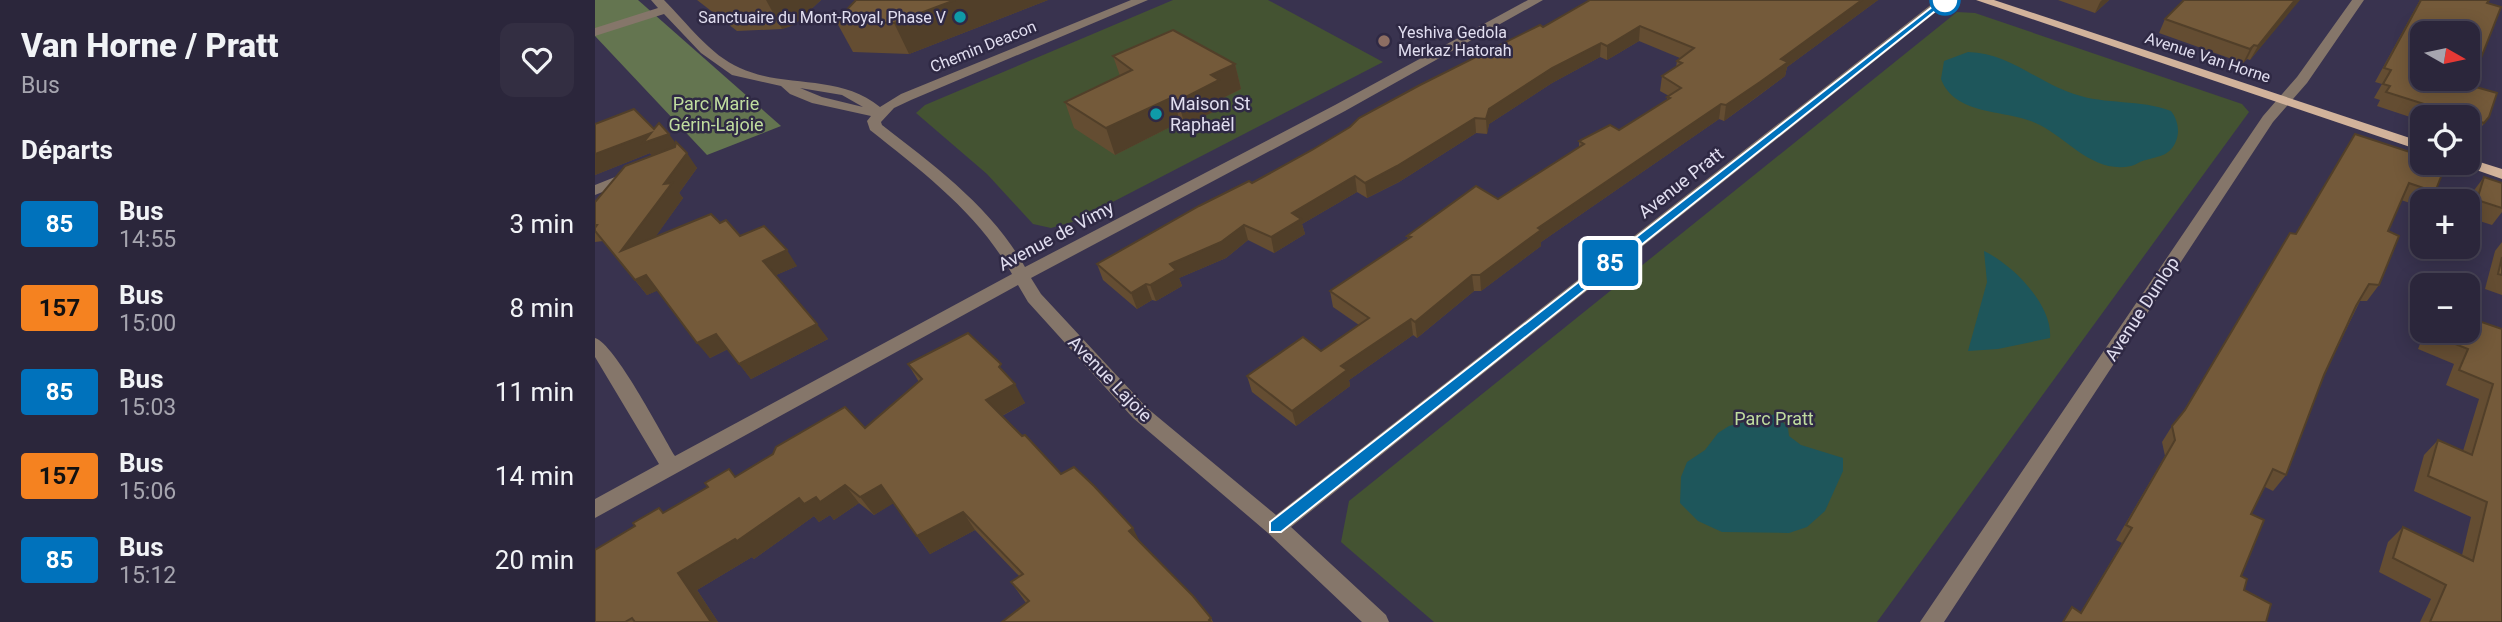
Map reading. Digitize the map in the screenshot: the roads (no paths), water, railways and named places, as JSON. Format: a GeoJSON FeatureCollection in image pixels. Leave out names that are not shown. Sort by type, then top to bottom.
{"type":"FeatureCollection","features":[{"type":"Feature","properties":{"kind":"main road","name":"Avenue Van Horne"},"geometry":{"type":"LineString","coordinates":[[1982,0],[2410,143]]}},
{"type":"Feature","properties":{"kind":"main road"},"geometry":{"type":"LineString","coordinates":[[2480,166],[2502,174]]}},
{"type":"Feature","properties":{"kind":"street","name":"Chemin Deacon"},"geometry":{"type":"LineString","coordinates":[[879,114],[906,97],[1142,0]]}},
{"type":"Feature","properties":{"kind":"street","name":"Avenue de Vimy"},"geometry":{"type":"LineString","coordinates":[[595,509],[1023,275],[1537,0]]}},
{"type":"Feature","properties":{"kind":"street","name":"Avenue Pratt"},"geometry":{"type":"LineString","coordinates":[[1276,527],[1945,0]]}},
{"type":"Feature","properties":{"kind":"street","name":"Avenue Dunlop"},"geometry":{"type":"LineString","coordinates":[[1931,622],[2268,119],[2358,0]]}},
{"type":"Feature","properties":{"kind":"street"},"geometry":{"type":"LineString","coordinates":[[595,32],[662,5],[733,71],[755,79],[787,85],[796,93],[850,110],[879,114]]}},
{"type":"Feature","properties":{"kind":"street","name":"Avenue Lajoie"},"geometry":{"type":"LineString","coordinates":[[879,114],[874,121],[876,127],[925,166],[972,209],[1003,244],[1034,298],[1140,413],[1276,527],[1378,622]]}},
{"type":"Feature","properties":{"kind":"street"},"geometry":{"type":"LineString","coordinates":[[595,190],[643,171]]}},
{"type":"Feature","properties":{"kind":"street"},"geometry":{"type":"LineString","coordinates":[[595,344],[615,369],[649,434],[672,468]]}},
{"type":"Feature","properties":{"kind":"place","name":"Sanctuaire du Mont-Royal, Phase V"},"geometry":{"type":"Point","coordinates":[960,17]}},
{"type":"Feature","properties":{"kind":"place","name":"Yeshiva Gedola Merkaz Hatorah"},"geometry":{"type":"Point","coordinates":[1384,41]}},
{"type":"Feature","properties":{"kind":"place","name":"Maison St Raphaël"},"geometry":{"type":"Point","coordinates":[1156,114]}},
{"type":"Feature","properties":{"kind":"park label","name":"Parc Marie Gérin-Lajoie"},"geometry":{"type":"Point","coordinates":[716,114]}},
{"type":"Feature","properties":{"kind":"park label","name":"Parc Pratt"},"geometry":{"type":"Point","coordinates":[1774,419]}}]}
